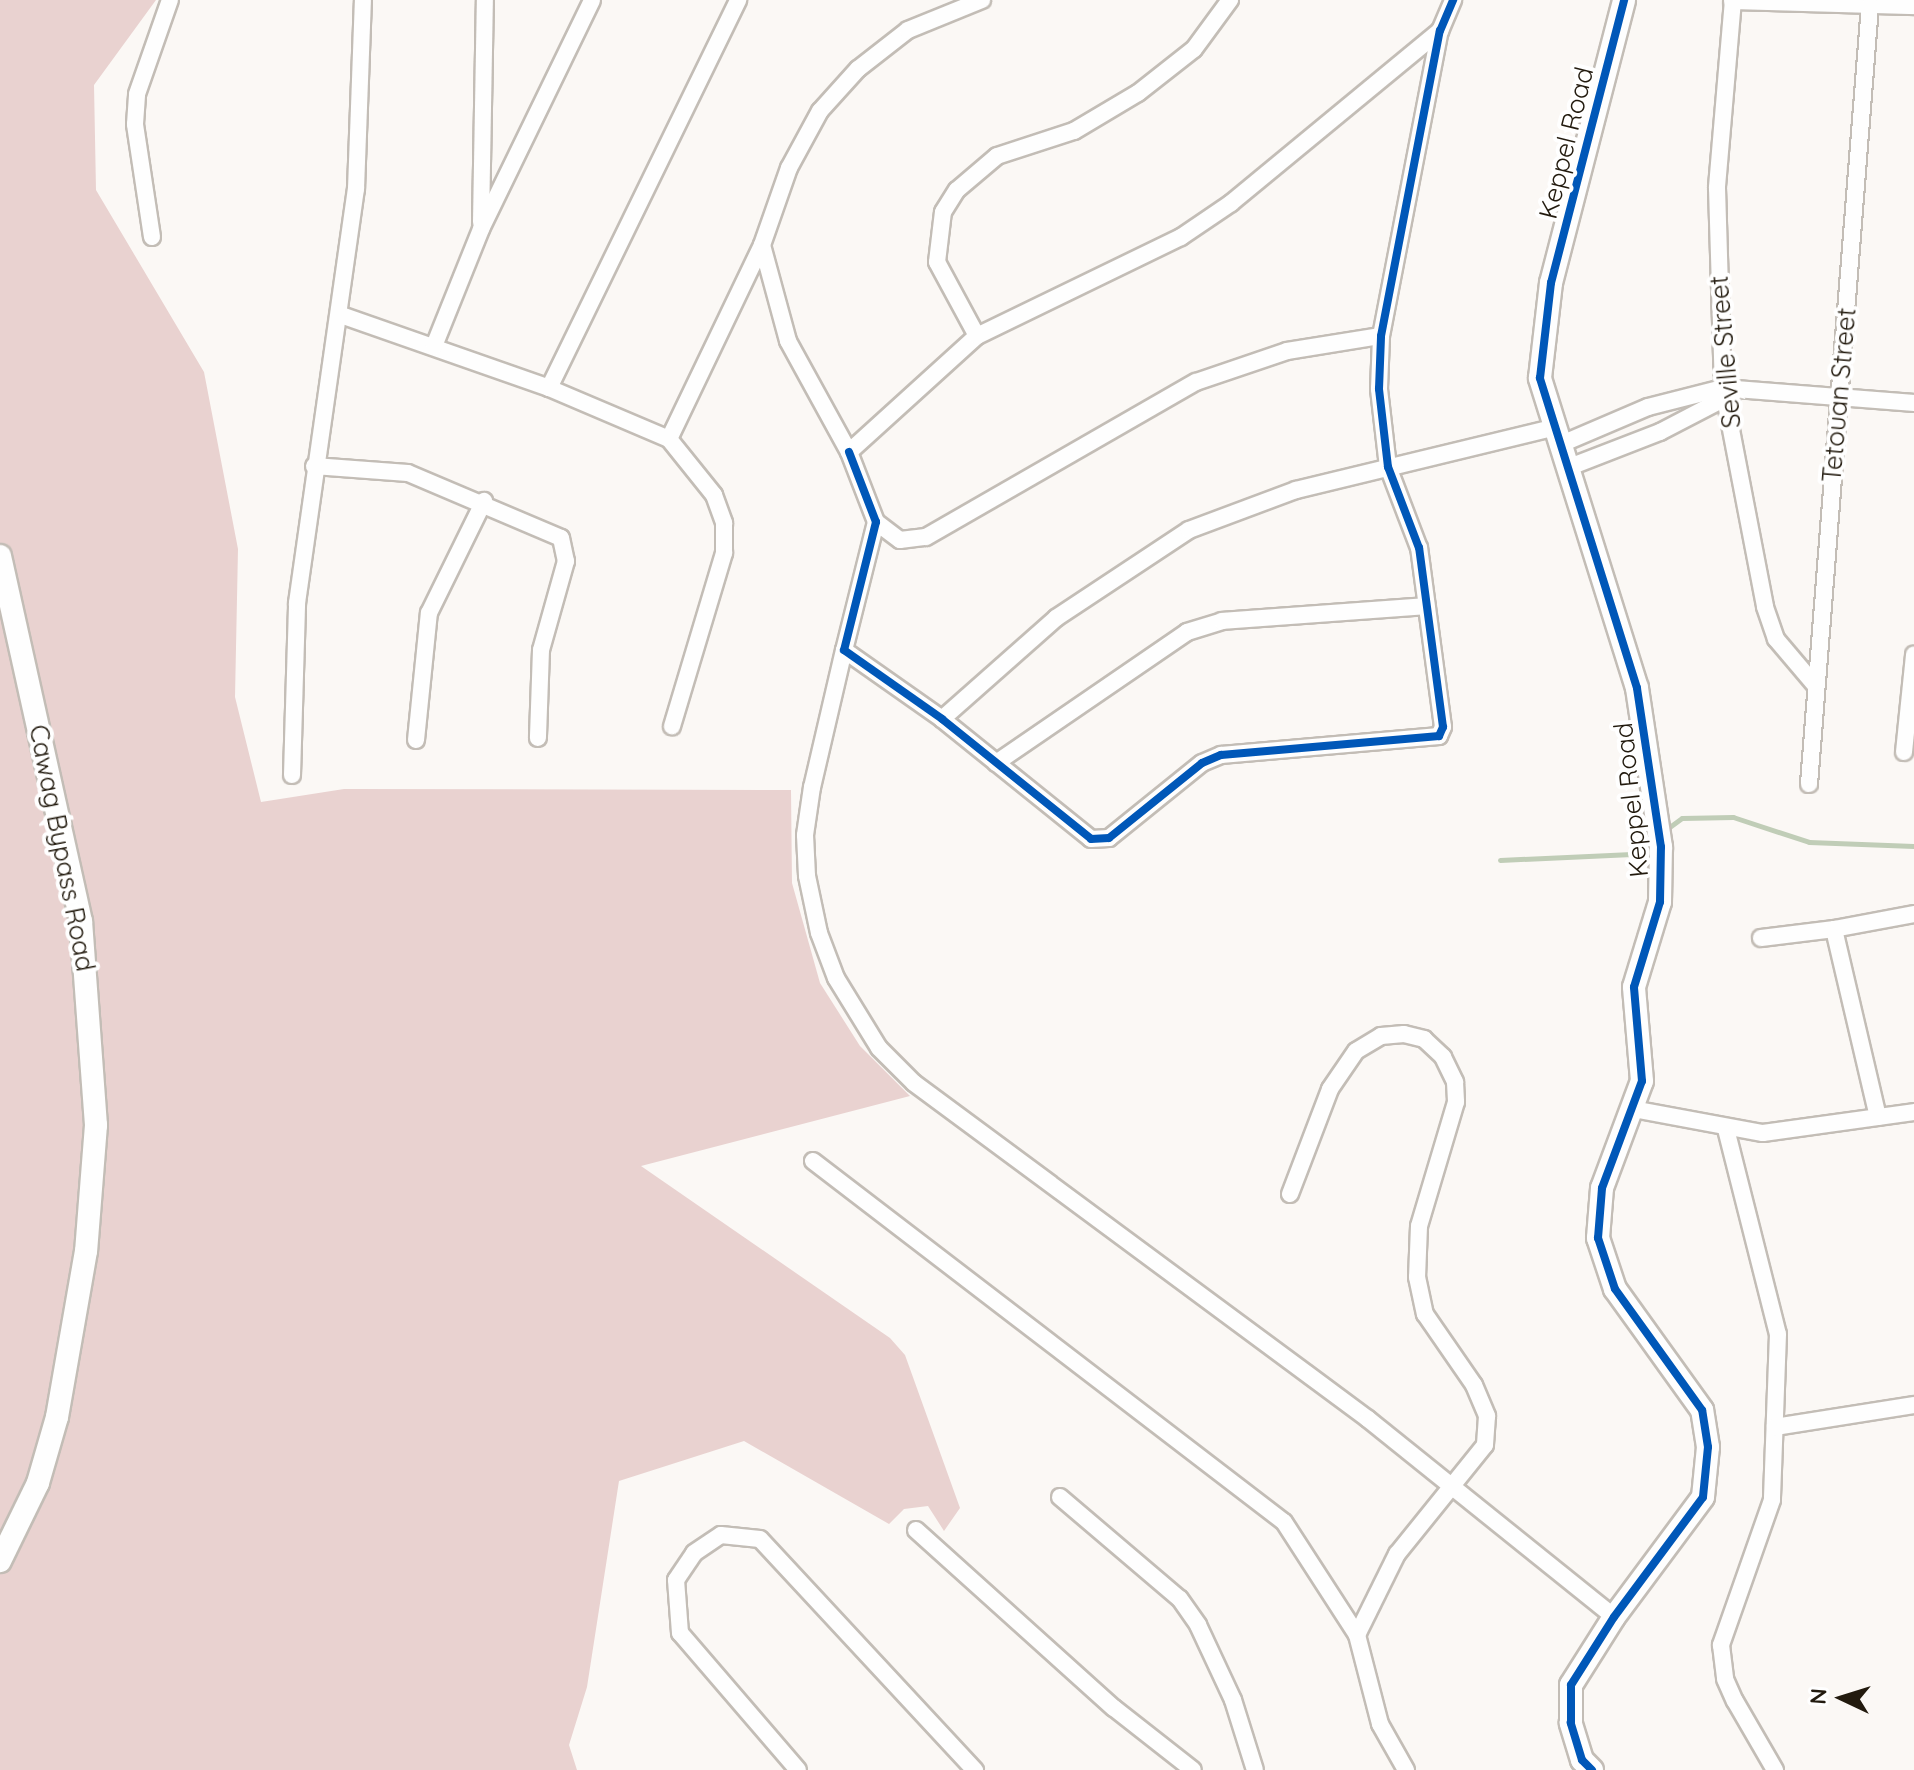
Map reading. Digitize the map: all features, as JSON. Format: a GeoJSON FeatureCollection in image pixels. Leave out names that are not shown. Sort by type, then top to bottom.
{"type":"FeatureCollection","features":[{"type":"Feature","properties":{"kind":"street"},"geometry":{"type":"LineString","coordinates":[[152,237],[135,124],[137,94],[170,0]]}},
{"type":"Feature","properties":{"kind":"street"},"geometry":{"type":"LineString","coordinates":[[292,775],[297,603],[314,466],[341,315],[356,189],[363,0]]}},
{"type":"Feature","properties":{"kind":"street"},"geometry":{"type":"LineString","coordinates":[[481,229],[485,0]]}},
{"type":"Feature","properties":{"kind":"street"},"geometry":{"type":"LineString","coordinates":[[434,346],[481,229],[592,0]]}},
{"type":"Feature","properties":{"kind":"street"},"geometry":{"type":"LineString","coordinates":[[549,388],[738,0]]}},
{"type":"Feature","properties":{"kind":"street"},"geometry":{"type":"LineString","coordinates":[[669,439],[762,245],[802,141],[840,87],[908,30],[982,0]]}},
{"type":"Feature","properties":{"kind":"street"},"geometry":{"type":"LineString","coordinates":[[977,336],[937,262],[943,212],[957,190],[997,156],[1074,131],[1138,93],[1194,49],[1230,0]]}},
{"type":"Feature","properties":{"kind":"street"},"geometry":{"type":"LineString","coordinates":[[844,650],[942,719],[1100,841],[1202,763],[1221,755],[1437,738],[1443,727],[1419,548],[1388,467],[1379,389],[1381,336],[1440,31],[1453,0]]}},
{"type":"Feature","properties":{"kind":"street","name":"Keppel Road"},"geometry":{"type":"LineString","coordinates":[[1592,1770],[1582,1760],[1571,1723],[1571,1685],[1614,1617],[1703,1497],[1708,1447],[1702,1410],[1615,1289],[1601,1254],[1598,1203],[1633,1109],[1644,1060],[1634,987],[1660,902],[1659,819],[1637,688],[1555,437],[1540,378],[1543,325],[1624,0]]}},
{"type":"Feature","properties":{"kind":"street"},"geometry":{"type":"LineString","coordinates":[[1732,0],[1914,6]]}},
{"type":"Feature","properties":{"kind":"street","name":"Seville Street"},"geometry":{"type":"LineString","coordinates":[[1732,0],[1717,188],[1723,394],[1765,607],[1776,639],[1815,685]]}},
{"type":"Feature","properties":{"kind":"street","name":"Tetouan Street"},"geometry":{"type":"LineString","coordinates":[[1809,784],[1870,5]]}},
{"type":"Feature","properties":{"kind":"street"},"geometry":{"type":"LineString","coordinates":[[849,452],[977,336],[1181,237],[1231,203],[1440,31]]}},
{"type":"Feature","properties":{"kind":"street"},"geometry":{"type":"LineString","coordinates":[[762,245],[793,355],[849,452],[876,522],[893,538],[917,541],[1196,382],[1287,351],[1381,336]]}},
{"type":"Feature","properties":{"kind":"street"},"geometry":{"type":"LineString","coordinates":[[341,315],[549,388],[669,439],[714,495],[724,523],[724,553],[672,726]]}},
{"type":"Feature","properties":{"kind":"street"},"geometry":{"type":"LineString","coordinates":[[942,719],[1068,609],[1189,530],[1235,509],[1388,467],[1555,437],[1648,407],[1741,390],[1914,403]]}},
{"type":"Feature","properties":{"kind":"street"},"geometry":{"type":"LineString","coordinates":[[1567,468],[1660,432],[1723,394]]}},
{"type":"Feature","properties":{"kind":"street"},"geometry":{"type":"LineString","coordinates":[[314,466],[408,473],[551,530],[566,550],[565,573],[541,650],[538,738]]}},
{"type":"Feature","properties":{"kind":"street"},"geometry":{"type":"LineString","coordinates":[[416,740],[429,613],[484,501]]}},
{"type":"Feature","properties":{"kind":"street"},"geometry":{"type":"LineString","coordinates":[[876,522],[812,787],[807,876],[819,933],[836,978],[879,1048],[914,1083],[1344,1400],[1614,1617]]}},
{"type":"Feature","properties":{"kind":"street","name":"Cawag Bypass Road"},"geometry":{"type":"LineString","coordinates":[[0,556],[81,921],[96,1125],[86,1251],[57,1417],[38,1483],[0,1561]]}},
{"type":"Feature","properties":{"kind":"street"},"geometry":{"type":"LineString","coordinates":[[996,763],[1187,632],[1222,621],[1426,606]]}},
{"type":"Feature","properties":{"kind":"street"},"geometry":{"type":"LineString","coordinates":[[1904,752],[1914,655]]}},
{"type":"Feature","properties":{"kind":"street"},"geometry":{"type":"LineString","coordinates":[[1761,938],[1834,929],[1914,914]]}},
{"type":"Feature","properties":{"kind":"street"},"geometry":{"type":"LineString","coordinates":[[1834,929],[1878,1117]]}},
{"type":"Feature","properties":{"kind":"street"},"geometry":{"type":"LineString","coordinates":[[1290,1194],[1326,1097],[1356,1051],[1394,1034],[1415,1035],[1432,1046],[1451,1069],[1456,1102],[1419,1226],[1417,1277],[1425,1314],[1474,1385],[1487,1416],[1485,1445],[1397,1554],[1357,1635]]}},
{"type":"Feature","properties":{"kind":"street"},"geometry":{"type":"LineString","coordinates":[[1633,1109],[1726,1129],[1794,1131],[1914,1112]]}},
{"type":"Feature","properties":{"kind":"street"},"geometry":{"type":"LineString","coordinates":[[1726,1129],[1778,1334],[1772,1500],[1721,1645],[1725,1679],[1775,1770]]}},
{"type":"Feature","properties":{"kind":"street"},"geometry":{"type":"LineString","coordinates":[[813,1161],[1284,1522],[1357,1635],[1380,1724],[1406,1770]]}},
{"type":"Feature","properties":{"kind":"street"},"geometry":{"type":"LineString","coordinates":[[1775,1427],[1914,1405]]}},
{"type":"Feature","properties":{"kind":"street"},"geometry":{"type":"LineString","coordinates":[[1060,1497],[1117,1542],[1189,1612],[1233,1700],[1255,1770]]}},
{"type":"Feature","properties":{"kind":"street"},"geometry":{"type":"LineString","coordinates":[[916,1530],[1114,1708],[1193,1770]]}},
{"type":"Feature","properties":{"kind":"street"},"geometry":{"type":"LineString","coordinates":[[798,1770],[680,1633],[676,1580],[694,1553],[721,1535],[760,1539],[975,1770]]}},
{"type":"Feature","properties":{"kind":"shaded area"},"geometry":{"type":"Polygon","coordinates":[[[0,0],[156,0],[94,85],[96,190],[204,372],[238,549],[235,697],[261,802],[344,789],[791,790],[792,883],[820,983],[860,1046],[910,1096],[641,1166],[890,1338],[905,1355],[960,1508],[944,1531],[928,1506],[904,1509],[889,1524],[744,1441],[619,1481],[587,1687],[569,1745],[577,1770],[0,1770],[0,0]]]}},
{"type":"Feature","properties":{"kind":"waterway"},"geometry":{"type":"LineString","coordinates":[[1664,831],[1682,818],[1733,817],[1809,842],[1914,846]]}},
{"type":"Feature","properties":{"kind":"waterway"},"geometry":{"type":"LineString","coordinates":[[1500,860],[1632,854],[1652,839]]}},
{"type":"Feature","properties":{"kind":"cycle path"},"geometry":{"type":"LineString","coordinates":[[849,452],[876,522],[844,650],[942,719],[1091,839],[1109,838],[1202,763],[1221,755],[1439,736],[1443,727],[1419,548],[1388,467],[1379,389],[1381,336],[1440,31],[1453,0]]}},
{"type":"Feature","properties":{"kind":"cycle path"},"geometry":{"type":"LineString","coordinates":[[1592,1770],[1582,1760],[1571,1723],[1571,1685],[1614,1617],[1703,1497],[1708,1447],[1702,1410],[1615,1289],[1598,1238],[1602,1188],[1642,1081],[1634,987],[1660,902],[1661,847],[1637,688],[1540,378],[1551,283],[1624,0]]}}]}
